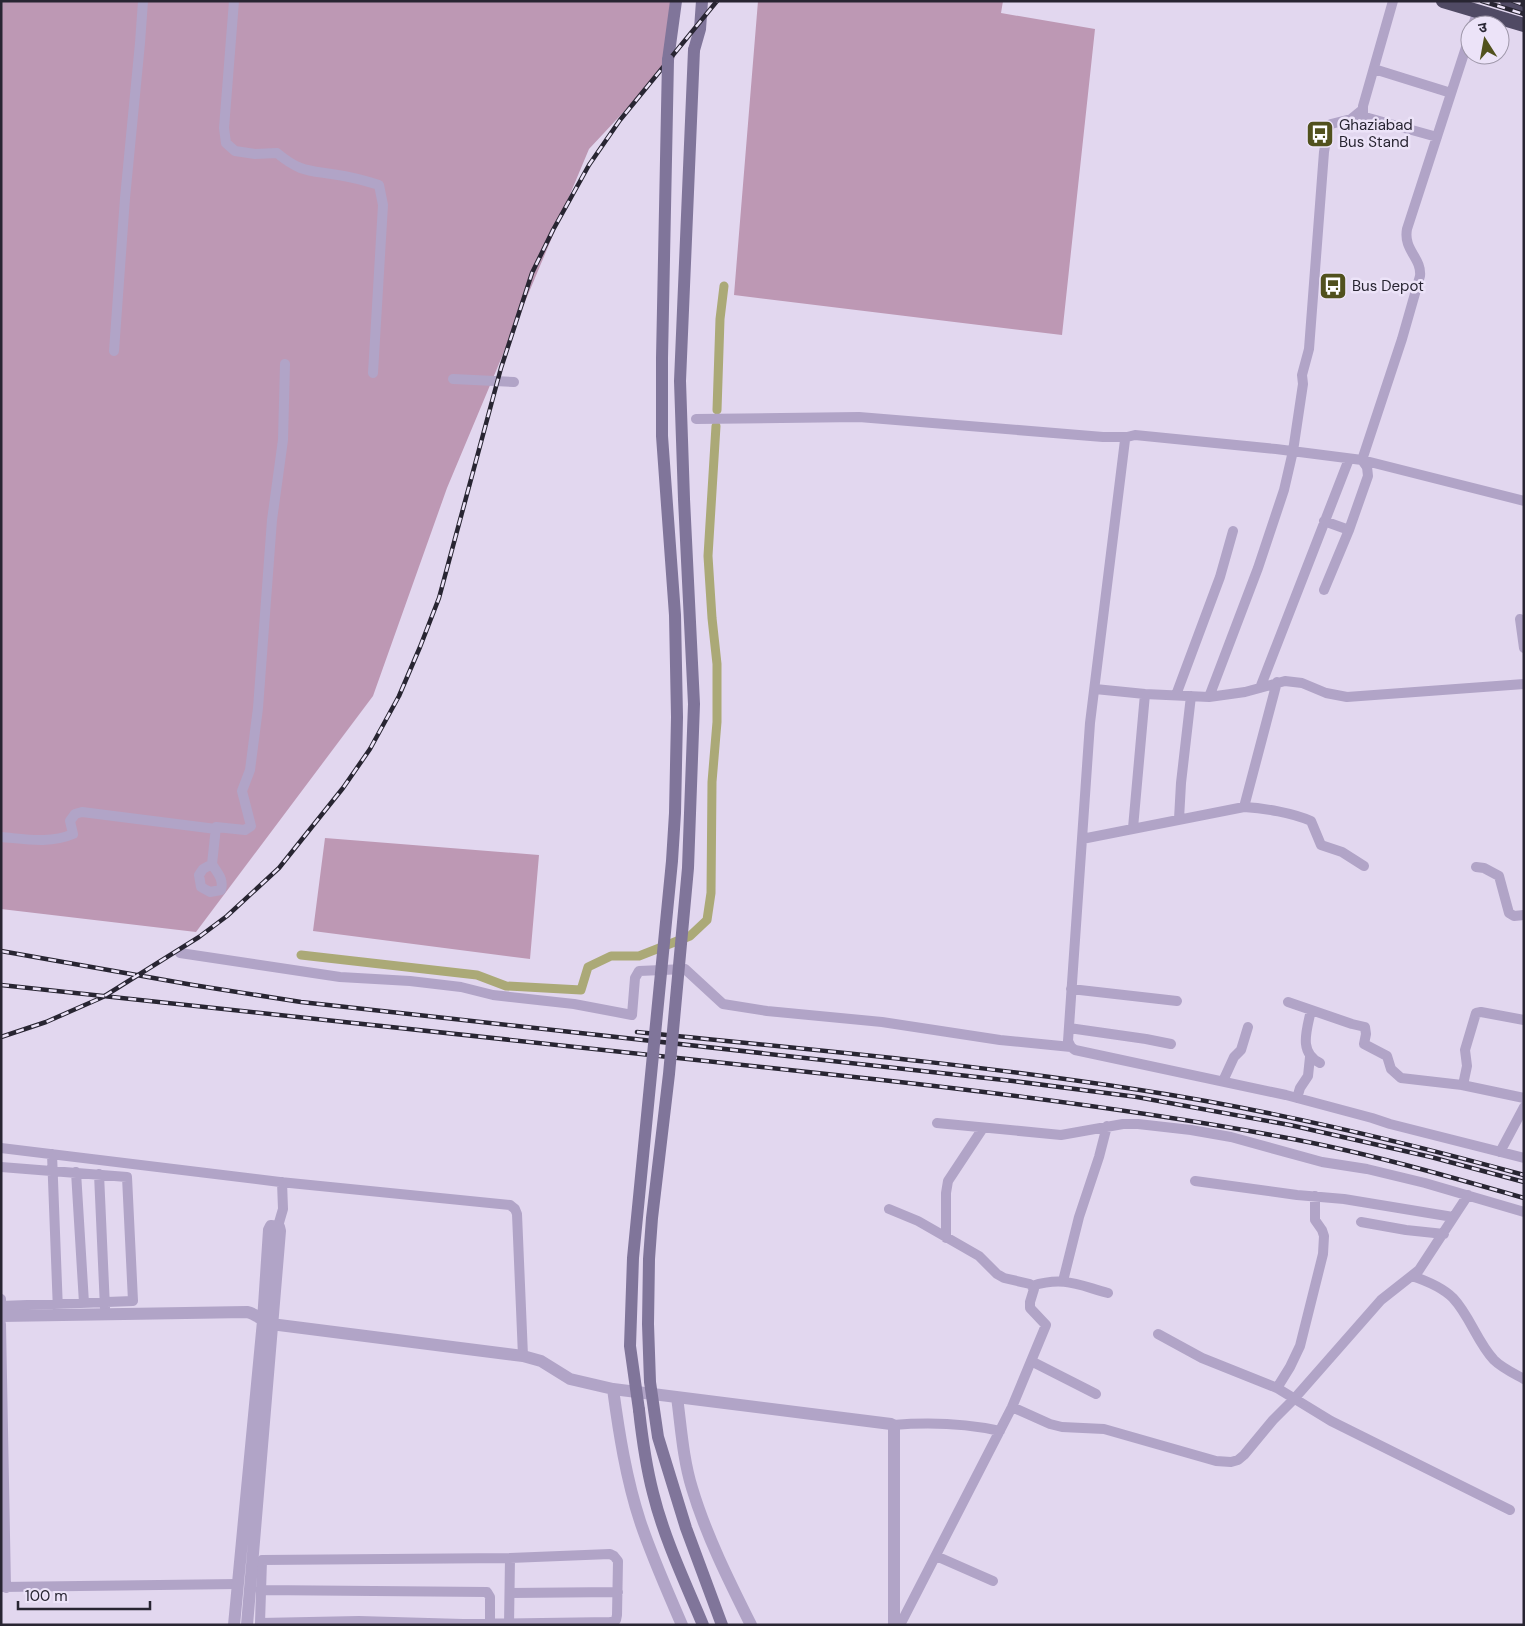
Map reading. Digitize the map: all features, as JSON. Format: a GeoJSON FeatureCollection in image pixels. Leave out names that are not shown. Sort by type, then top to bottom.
{"type":"FeatureCollection","features":[{"type":"Feature","properties":{"kind":"highway"},"geometry":{"type":"LineString","coordinates":[[1443,1],[1524,24]]}},
{"type":"Feature","properties":{"kind":"highway"},"geometry":{"type":"LineString","coordinates":[[1506,1],[1524,7]]}},
{"type":"Feature","properties":{"kind":"main road"},"geometry":{"type":"LineString","coordinates":[[676,1],[668,60],[662,358],[662,436],[675,615],[677,717],[675,813],[633,1258],[630,1346],[642,1436],[653,1493],[662,1521],[703,1625]]}},
{"type":"Feature","properties":{"kind":"main road"},"geometry":{"type":"LineString","coordinates":[[702,1],[700,29],[694,50],[680,381],[694,704],[688,868],[664,1128],[652,1218],[648,1324],[650,1382],[658,1437],[686,1528],[722,1625]]}},
{"type":"Feature","properties":{"kind":"street"},"geometry":{"type":"LineString","coordinates":[[114,351],[125,198],[143,1]]}},
{"type":"Feature","properties":{"kind":"street"},"geometry":{"type":"LineString","coordinates":[[234,1],[224,128],[226,143],[235,151],[255,154],[276,154],[289,164],[307,171],[338,175],[379,185],[383,205],[373,373]]}},
{"type":"Feature","properties":{"kind":"street"},"geometry":{"type":"LineString","coordinates":[[1209,697],[1267,542],[1284,490],[1293,451],[1303,384],[1302,376],[1309,349],[1324,152],[1328,128],[1331,124],[1351,119],[1362,110],[1393,1]]}},
{"type":"Feature","properties":{"kind":"street"},"geometry":{"type":"LineString","coordinates":[[1477,15],[1478,11]]}},
{"type":"Feature","properties":{"kind":"street"},"geometry":{"type":"LineString","coordinates":[[1362,460],[1420,276],[1421,269],[1408,247],[1406,236],[1460,65]]}},
{"type":"Feature","properties":{"kind":"street"},"geometry":{"type":"LineString","coordinates":[[1374,69],[1451,93]]}},
{"type":"Feature","properties":{"kind":"street"},"geometry":{"type":"LineString","coordinates":[[1362,110],[1365,117],[1437,138]]}},
{"type":"Feature","properties":{"kind":"street"},"geometry":{"type":"LineString","coordinates":[[1,836],[35,840],[64,838],[73,834],[70,821],[75,814],[82,812],[216,828],[245,830],[251,826],[242,791],[250,770],[258,708],[272,520],[283,440],[285,364]]}},
{"type":"Feature","properties":{"kind":"street"},"geometry":{"type":"LineString","coordinates":[[453,379],[514,382]]}},
{"type":"Feature","properties":{"kind":"street"},"geometry":{"type":"LineString","coordinates":[[696,419],[859,416],[1085,436],[1126,437],[1135,435],[1362,460],[1524,500]]}},
{"type":"Feature","properties":{"kind":"street"},"geometry":{"type":"LineString","coordinates":[[1071,1048],[1068,1041],[1068,1028],[1090,723],[1126,437]]}},
{"type":"Feature","properties":{"kind":"street"},"geometry":{"type":"LineString","coordinates":[[1260,688],[1349,459]]}},
{"type":"Feature","properties":{"kind":"street"},"geometry":{"type":"LineString","coordinates":[[1324,590],[1349,530],[1368,476],[1367,468],[1362,460]]}},
{"type":"Feature","properties":{"kind":"street"},"geometry":{"type":"LineString","coordinates":[[1324,521],[1349,530]]}},
{"type":"Feature","properties":{"kind":"street"},"geometry":{"type":"LineString","coordinates":[[1176,695],[1220,577],[1233,531]]}},
{"type":"Feature","properties":{"kind":"street"},"geometry":{"type":"LineString","coordinates":[[1520,619],[1524,648]]}},
{"type":"Feature","properties":{"kind":"street"},"geometry":{"type":"LineString","coordinates":[[1094,689],[1209,697],[1260,688],[1285,680],[1302,683],[1326,693],[1347,697],[1524,684]]}},
{"type":"Feature","properties":{"kind":"street"},"geometry":{"type":"LineString","coordinates":[[1244,807],[1277,682]]}},
{"type":"Feature","properties":{"kind":"street"},"geometry":{"type":"LineString","coordinates":[[1133,828],[1145,694]]}},
{"type":"Feature","properties":{"kind":"street"},"geometry":{"type":"LineString","coordinates":[[1179,819],[1190,696]]}},
{"type":"Feature","properties":{"kind":"street"},"geometry":{"type":"LineString","coordinates":[[1082,838],[1244,807],[1258,808],[1303,817],[1311,821],[1321,845],[1342,852],[1364,866]]}},
{"type":"Feature","properties":{"kind":"street"},"geometry":{"type":"LineString","coordinates":[[212,864],[216,828]]}},
{"type":"Feature","properties":{"kind":"street"},"geometry":{"type":"LineString","coordinates":[[1476,867],[1488,870],[1499,876],[1509,913],[1514,916],[1524,916]]}},
{"type":"Feature","properties":{"kind":"street"},"geometry":{"type":"LineString","coordinates":[[180,953],[340,977],[410,981],[461,988],[493,995],[574,1004],[632,1014],[636,978],[639,971],[685,969],[723,1004],[767,1011],[882,1022],[1000,1040],[1071,1048],[1296,1098],[1524,1158]]}},
{"type":"Feature","properties":{"kind":"street"},"geometry":{"type":"LineString","coordinates":[[1072,990],[1177,1001]]}},
{"type":"Feature","properties":{"kind":"street"},"geometry":{"type":"LineString","coordinates":[[1288,1002],[1365,1027],[1364,1044],[1387,1056],[1391,1069],[1401,1078],[1463,1086],[1524,1098]]}},
{"type":"Feature","properties":{"kind":"street"},"geometry":{"type":"LineString","coordinates":[[1296,1098],[1308,1076],[1310,1057],[1305,1044],[1311,1010]]}},
{"type":"Feature","properties":{"kind":"street"},"geometry":{"type":"LineString","coordinates":[[1463,1086],[1466,1066],[1465,1050],[1476,1013],[1481,1012],[1524,1020]]}},
{"type":"Feature","properties":{"kind":"street"},"geometry":{"type":"LineString","coordinates":[[1223,1081],[1234,1057],[1241,1050],[1248,1027]]}},
{"type":"Feature","properties":{"kind":"street"},"geometry":{"type":"LineString","coordinates":[[1068,1028],[1171,1044]]}},
{"type":"Feature","properties":{"kind":"street"},"geometry":{"type":"LineString","coordinates":[[1310,1057],[1320,1063]]}},
{"type":"Feature","properties":{"kind":"street"},"geometry":{"type":"LineString","coordinates":[[1500,1152],[1524,1107]]}},
{"type":"Feature","properties":{"kind":"street"},"geometry":{"type":"LineString","coordinates":[[937,1123],[1061,1135],[1107,1126],[1145,1125],[1231,1137],[1316,1160],[1394,1176],[1524,1212]]}},
{"type":"Feature","properties":{"kind":"street"},"geometry":{"type":"LineString","coordinates":[[1063,1281],[1079,1217],[1099,1158],[1107,1126]]}},
{"type":"Feature","properties":{"kind":"street"},"geometry":{"type":"LineString","coordinates":[[946,1238],[946,1193],[948,1181],[984,1128]]}},
{"type":"Feature","properties":{"kind":"street"},"geometry":{"type":"LineString","coordinates":[[1,1148],[282,1182],[512,1207],[517,1214],[523,1356]]}},
{"type":"Feature","properties":{"kind":"street"},"geometry":{"type":"LineString","coordinates":[[52,1154],[58,1310]]}},
{"type":"Feature","properties":{"kind":"street"},"geometry":{"type":"LineString","coordinates":[[99,1160],[97,1174],[105,1308]]}},
{"type":"Feature","properties":{"kind":"street"},"geometry":{"type":"LineString","coordinates":[[1,1167],[127,1177],[133,1301],[105,1308],[84,1303],[58,1310],[1,1306],[1,1298]]}},
{"type":"Feature","properties":{"kind":"street"},"geometry":{"type":"LineString","coordinates":[[76,1172],[84,1303]]}},
{"type":"Feature","properties":{"kind":"street"},"geometry":{"type":"LineString","coordinates":[[1195,1181],[1344,1199],[1453,1217]]}},
{"type":"Feature","properties":{"kind":"street"},"geometry":{"type":"LineString","coordinates":[[247,1625],[267,1322],[268,1230],[271,1226],[278,1226],[284,1209],[282,1182]]}},
{"type":"Feature","properties":{"kind":"street"},"geometry":{"type":"LineString","coordinates":[[1012,1407],[1056,1425],[1073,1428],[1104,1429],[1223,1462],[1238,1460],[1273,1420],[1294,1400],[1381,1300],[1419,1270],[1468,1195]]}},
{"type":"Feature","properties":{"kind":"street"},"geometry":{"type":"LineString","coordinates":[[1277,1388],[1300,1346],[1324,1254],[1324,1236],[1315,1220],[1315,1196]]}},
{"type":"Feature","properties":{"kind":"street"},"geometry":{"type":"LineString","coordinates":[[889,1209],[918,1222],[979,1256],[997,1274],[1032,1286],[1050,1281],[1063,1281],[1108,1293]]}},
{"type":"Feature","properties":{"kind":"street"},"geometry":{"type":"LineString","coordinates":[[1361,1222],[1444,1234]]}},
{"type":"Feature","properties":{"kind":"street"},"geometry":{"type":"LineString","coordinates":[[1412,1276],[1432,1284],[1454,1299],[1495,1361],[1505,1369],[1524,1379]]}},
{"type":"Feature","properties":{"kind":"street"},"geometry":{"type":"LineString","coordinates":[[900,1625],[1012,1407],[1032,1361],[1046,1325],[1030,1308],[1034,1289],[1032,1286]]}},
{"type":"Feature","properties":{"kind":"street"},"geometry":{"type":"LineString","coordinates":[[1,1316],[58,1310],[105,1308],[238,1311],[252,1313],[267,1322],[523,1356],[541,1361],[570,1379],[613,1388],[677,1398],[893,1425],[944,1422],[966,1424],[1000,1431]]}},
{"type":"Feature","properties":{"kind":"street"},"geometry":{"type":"LineString","coordinates":[[234,1625],[267,1322]]}},
{"type":"Feature","properties":{"kind":"street"},"geometry":{"type":"LineString","coordinates":[[1,1324],[4,1587],[238,1584]]}},
{"type":"Feature","properties":{"kind":"street"},"geometry":{"type":"LineString","coordinates":[[1158,1334],[1214,1363],[1277,1388],[1331,1421],[1510,1510]]}},
{"type":"Feature","properties":{"kind":"street"},"geometry":{"type":"LineString","coordinates":[[1032,1361],[1096,1394]]}},
{"type":"Feature","properties":{"kind":"street"},"geometry":{"type":"LineString","coordinates":[[613,1388],[618,1427],[640,1520],[653,1558],[682,1625]]}},
{"type":"Feature","properties":{"kind":"street"},"geometry":{"type":"LineString","coordinates":[[677,1398],[691,1487],[707,1532],[752,1625]]}},
{"type":"Feature","properties":{"kind":"street"},"geometry":{"type":"LineString","coordinates":[[893,1425],[894,1625]]}},
{"type":"Feature","properties":{"kind":"street"},"geometry":{"type":"LineString","coordinates":[[610,1554],[618,1561],[616,1620],[611,1622],[549,1624],[260,1624],[260,1590],[262,1560],[510,1558],[610,1554]]}},
{"type":"Feature","properties":{"kind":"street"},"geometry":{"type":"LineString","coordinates":[[936,1556],[993,1580]]}},
{"type":"Feature","properties":{"kind":"street"},"geometry":{"type":"LineString","coordinates":[[509,1624],[510,1558]]}},
{"type":"Feature","properties":{"kind":"street"},"geometry":{"type":"LineString","coordinates":[[260,1590],[486,1592],[490,1596],[490,1623]]}},
{"type":"Feature","properties":{"kind":"street"},"geometry":{"type":"LineString","coordinates":[[510,1593],[618,1592]]}},
{"type":"Feature","properties":{"kind":"shaded area"},"geometry":{"type":"Polygon","coordinates":[[[1,1],[674,1],[675,57],[589,149],[447,488],[373,696],[196,932],[1,909],[1,1]]]}},
{"type":"Feature","properties":{"kind":"shaded area"},"geometry":{"type":"Polygon","coordinates":[[[758,1],[1003,1],[1001,13],[1095,29],[1062,335],[734,295],[758,1]]]}},
{"type":"Feature","properties":{"kind":"shaded area"},"geometry":{"type":"Polygon","coordinates":[[[325,838],[539,855],[530,959],[313,931],[325,838]]]}},
{"type":"Feature","properties":{"kind":"waterway"},"geometry":{"type":"LineString","coordinates":[[717,410],[720,319],[724,286]]}},
{"type":"Feature","properties":{"kind":"waterway"},"geometry":{"type":"LineString","coordinates":[[301,955],[477,975],[506,986],[581,990],[588,967],[611,956],[639,956],[690,936],[707,920],[711,893],[712,782],[717,722],[717,664],[708,556],[716,426]]}},
{"type":"Feature","properties":{"kind":"railway"},"geometry":{"type":"LineString","coordinates":[[1,1037],[46,1022],[103,997],[199,937],[227,916],[279,868],[343,788],[370,749],[399,696],[439,598],[501,368],[532,273],[589,165],[620,120],[717,1]]}},
{"type":"Feature","properties":{"kind":"railway"},"geometry":{"type":"LineString","coordinates":[[1482,1],[1524,14]]}},
{"type":"Feature","properties":{"kind":"railway"},"geometry":{"type":"LineString","coordinates":[[1513,1],[1524,5]]}},
{"type":"Feature","properties":{"kind":"railway"},"geometry":{"type":"LineString","coordinates":[[1,951],[301,1002],[1013,1081],[1137,1097],[1290,1125],[1431,1157],[1524,1182]]}},
{"type":"Feature","properties":{"kind":"railway"},"geometry":{"type":"LineString","coordinates":[[1,985],[882,1080],[1083,1105],[1232,1128],[1313,1143],[1404,1164],[1524,1198]]}},
{"type":"Feature","properties":{"kind":"railway"},"geometry":{"type":"LineString","coordinates":[[637,1032],[952,1065],[1140,1090],[1285,1116],[1429,1150],[1524,1175]]}},
{"type":"Feature","properties":{"kind":"place","name":"Ghaziabad Bus Stand"},"geometry":{"type":"Point","coordinates":[1320,134]}},
{"type":"Feature","properties":{"kind":"place","name":"Bus Depot"},"geometry":{"type":"Point","coordinates":[1333,286]}}]}
